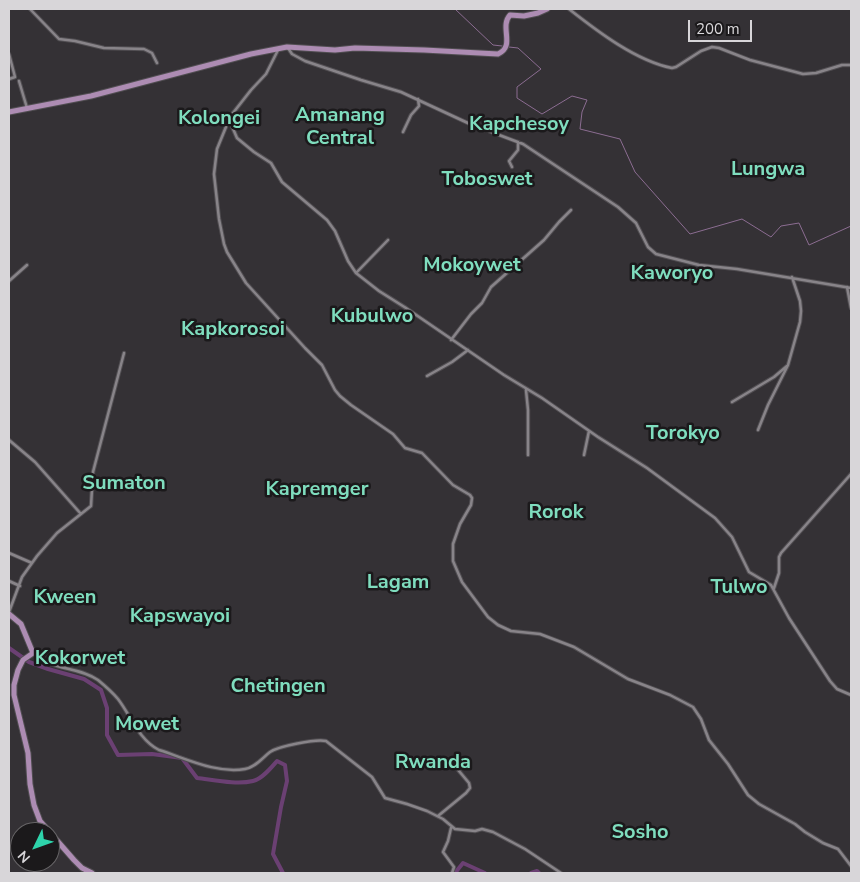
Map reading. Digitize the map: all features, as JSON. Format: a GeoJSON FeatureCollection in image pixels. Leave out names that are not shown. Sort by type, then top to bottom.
{"type":"FeatureCollection","features":[{"type":"Feature","properties":{"kind":"main road"},"geometry":{"type":"LineString","coordinates":[[9,112],[127,87],[251,54],[287,47],[335,50],[355,48],[424,50],[498,54],[504,50],[507,44],[506,21],[510,15],[532,15],[547,9]]}},
{"type":"Feature","properties":{"kind":"main road"},"geometry":{"type":"LineString","coordinates":[[9,613],[21,624],[31,654],[22,660],[14,685],[14,695],[28,753],[30,784],[38,816],[78,864],[92,873]]}},
{"type":"Feature","properties":{"kind":"street"},"geometry":{"type":"LineString","coordinates":[[30,9],[59,39],[104,48],[144,49],[152,53],[157,63]]}},
{"type":"Feature","properties":{"kind":"street"},"geometry":{"type":"LineString","coordinates":[[569,9],[632,52],[672,68],[676,68],[701,51],[712,47],[750,60],[804,74],[816,73],[842,65],[851,65]]}},
{"type":"Feature","properties":{"kind":"street"},"geometry":{"type":"LineString","coordinates":[[287,47],[292,54],[324,68],[401,92],[470,124],[518,142],[578,179],[618,207],[636,223],[648,247],[656,254],[700,265],[792,277],[851,288]]}},
{"type":"Feature","properties":{"kind":"street"},"geometry":{"type":"LineString","coordinates":[[278,50],[266,74],[230,117],[217,149],[214,180],[221,233],[227,252],[246,283],[322,365],[340,396],[392,434],[405,448],[422,453],[453,485],[470,495],[472,498],[471,505],[463,517],[453,544],[453,561],[458,576],[488,618],[511,631],[540,634],[574,647],[628,679],[664,692],[693,707],[702,719],[709,740],[728,764],[748,795],[759,804],[795,824],[823,843],[838,849],[851,866]]}},
{"type":"Feature","properties":{"kind":"street"},"geometry":{"type":"LineString","coordinates":[[9,56],[15,77],[9,79]]}},
{"type":"Feature","properties":{"kind":"street"},"geometry":{"type":"LineString","coordinates":[[19,81],[28,109]]}},
{"type":"Feature","properties":{"kind":"street"},"geometry":{"type":"LineString","coordinates":[[403,132],[411,115],[419,106],[418,99]]}},
{"type":"Feature","properties":{"kind":"street"},"geometry":{"type":"LineString","coordinates":[[230,117],[237,138],[271,163],[282,182],[332,225],[348,261],[356,273],[451,340],[647,468],[715,518],[732,537],[748,572],[768,582],[774,588],[789,618],[830,681],[837,688],[851,695]]}},
{"type":"Feature","properties":{"kind":"street"},"geometry":{"type":"LineString","coordinates":[[512,167],[509,161],[518,150],[518,142]]}},
{"type":"Feature","properties":{"kind":"street"},"geometry":{"type":"LineString","coordinates":[[451,340],[470,314],[479,306],[491,287],[544,240],[571,210]]}},
{"type":"Feature","properties":{"kind":"street"},"geometry":{"type":"LineString","coordinates":[[356,273],[388,240]]}},
{"type":"Feature","properties":{"kind":"street"},"geometry":{"type":"LineString","coordinates":[[9,281],[27,265]]}},
{"type":"Feature","properties":{"kind":"street"},"geometry":{"type":"LineString","coordinates":[[758,430],[768,405],[788,366],[800,322],[800,301],[792,277]]}},
{"type":"Feature","properties":{"kind":"street"},"geometry":{"type":"LineString","coordinates":[[847,287],[851,308]]}},
{"type":"Feature","properties":{"kind":"street"},"geometry":{"type":"LineString","coordinates":[[428,376],[468,350]]}},
{"type":"Feature","properties":{"kind":"street"},"geometry":{"type":"LineString","coordinates":[[9,613],[22,577],[32,563],[52,538],[89,508],[92,503],[93,472],[124,353]]}},
{"type":"Feature","properties":{"kind":"street"},"geometry":{"type":"LineString","coordinates":[[732,402],[774,377],[788,366]]}},
{"type":"Feature","properties":{"kind":"street"},"geometry":{"type":"LineString","coordinates":[[526,389],[528,455]]}},
{"type":"Feature","properties":{"kind":"street"},"geometry":{"type":"LineString","coordinates":[[584,455],[589,431]]}},
{"type":"Feature","properties":{"kind":"street"},"geometry":{"type":"LineString","coordinates":[[9,440],[36,462],[81,514]]}},
{"type":"Feature","properties":{"kind":"street"},"geometry":{"type":"LineString","coordinates":[[774,588],[781,553],[851,474]]}},
{"type":"Feature","properties":{"kind":"street"},"geometry":{"type":"LineString","coordinates":[[9,553],[32,563]]}},
{"type":"Feature","properties":{"kind":"street"},"geometry":{"type":"LineString","coordinates":[[9,581],[20,586]]}},
{"type":"Feature","properties":{"kind":"street"},"geometry":{"type":"LineString","coordinates":[[31,654],[57,667],[84,674],[99,681],[116,697],[141,735],[153,747],[159,750],[217,767],[240,770],[250,768],[270,752],[280,747],[326,740],[372,777],[385,798],[438,816],[451,827],[459,830],[482,829],[493,832],[525,849],[561,873]]}},
{"type":"Feature","properties":{"kind":"street"},"geometry":{"type":"LineString","coordinates":[[438,816],[470,788],[454,765],[465,762]]}},
{"type":"Feature","properties":{"kind":"street"},"geometry":{"type":"LineString","coordinates":[[451,827],[443,852],[454,867],[452,873]]}},
{"type":"Feature","properties":{"kind":"waterway"},"geometry":{"type":"LineString","coordinates":[[455,9],[493,45],[502,46]]}},
{"type":"Feature","properties":{"kind":"waterway"},"geometry":{"type":"LineString","coordinates":[[509,47],[518,48],[541,69],[517,87],[517,98],[542,114],[572,96],[587,100],[582,112],[580,129],[620,139],[635,172],[690,234],[742,219],[771,237],[781,226],[799,223],[809,245],[851,226]]}},
{"type":"Feature","properties":{"kind":"waterway"},"geometry":{"type":"LineString","coordinates":[[9,648],[29,662],[84,679],[101,690],[107,708],[107,735],[118,755],[152,754],[182,758],[197,778],[233,782],[256,780],[266,773],[277,761],[285,765],[287,781],[273,854],[283,873]]}},
{"type":"Feature","properties":{"kind":"waterway"},"geometry":{"type":"LineString","coordinates":[[455,873],[463,863],[485,873]]}},
{"type":"Feature","properties":{"kind":"waterway"},"geometry":{"type":"LineString","coordinates":[[531,873],[537,871],[539,873]]}},
{"type":"Feature","properties":{"kind":"district","name":"Kolongei"},"geometry":{"type":"Point","coordinates":[219,119]}},
{"type":"Feature","properties":{"kind":"district","name":"Kapchesoy"},"geometry":{"type":"Point","coordinates":[519,125]}},
{"type":"Feature","properties":{"kind":"district","name":"Amanang Central"},"geometry":{"type":"Point","coordinates":[340,128]}},
{"type":"Feature","properties":{"kind":"district","name":"Lungwa"},"geometry":{"type":"Point","coordinates":[768,170]}},
{"type":"Feature","properties":{"kind":"district","name":"Toboswet"},"geometry":{"type":"Point","coordinates":[487,180]}},
{"type":"Feature","properties":{"kind":"district","name":"Mokoywet"},"geometry":{"type":"Point","coordinates":[472,266]}},
{"type":"Feature","properties":{"kind":"district","name":"Kaworyo"},"geometry":{"type":"Point","coordinates":[672,274]}},
{"type":"Feature","properties":{"kind":"district","name":"Kubulwo"},"geometry":{"type":"Point","coordinates":[372,317]}},
{"type":"Feature","properties":{"kind":"district","name":"Kapkorosoi"},"geometry":{"type":"Point","coordinates":[233,330]}},
{"type":"Feature","properties":{"kind":"district","name":"Torokyo"},"geometry":{"type":"Point","coordinates":[683,434]}},
{"type":"Feature","properties":{"kind":"district","name":"Sumaton"},"geometry":{"type":"Point","coordinates":[124,484]}},
{"type":"Feature","properties":{"kind":"district","name":"Kapremger"},"geometry":{"type":"Point","coordinates":[317,490]}},
{"type":"Feature","properties":{"kind":"district","name":"Rorok"},"geometry":{"type":"Point","coordinates":[556,513]}},
{"type":"Feature","properties":{"kind":"district","name":"Lagam"},"geometry":{"type":"Point","coordinates":[398,583]}},
{"type":"Feature","properties":{"kind":"district","name":"Tulwo"},"geometry":{"type":"Point","coordinates":[739,588]}},
{"type":"Feature","properties":{"kind":"district","name":"Kween"},"geometry":{"type":"Point","coordinates":[65,598]}},
{"type":"Feature","properties":{"kind":"district","name":"Kapswayoi"},"geometry":{"type":"Point","coordinates":[180,617]}},
{"type":"Feature","properties":{"kind":"district","name":"Kokorwet"},"geometry":{"type":"Point","coordinates":[80,659]}},
{"type":"Feature","properties":{"kind":"district","name":"Chetingen"},"geometry":{"type":"Point","coordinates":[278,687]}},
{"type":"Feature","properties":{"kind":"district","name":"Mowet"},"geometry":{"type":"Point","coordinates":[147,725]}},
{"type":"Feature","properties":{"kind":"district","name":"Rwanda"},"geometry":{"type":"Point","coordinates":[433,763]}},
{"type":"Feature","properties":{"kind":"district","name":"Sosho"},"geometry":{"type":"Point","coordinates":[640,833]}}]}
